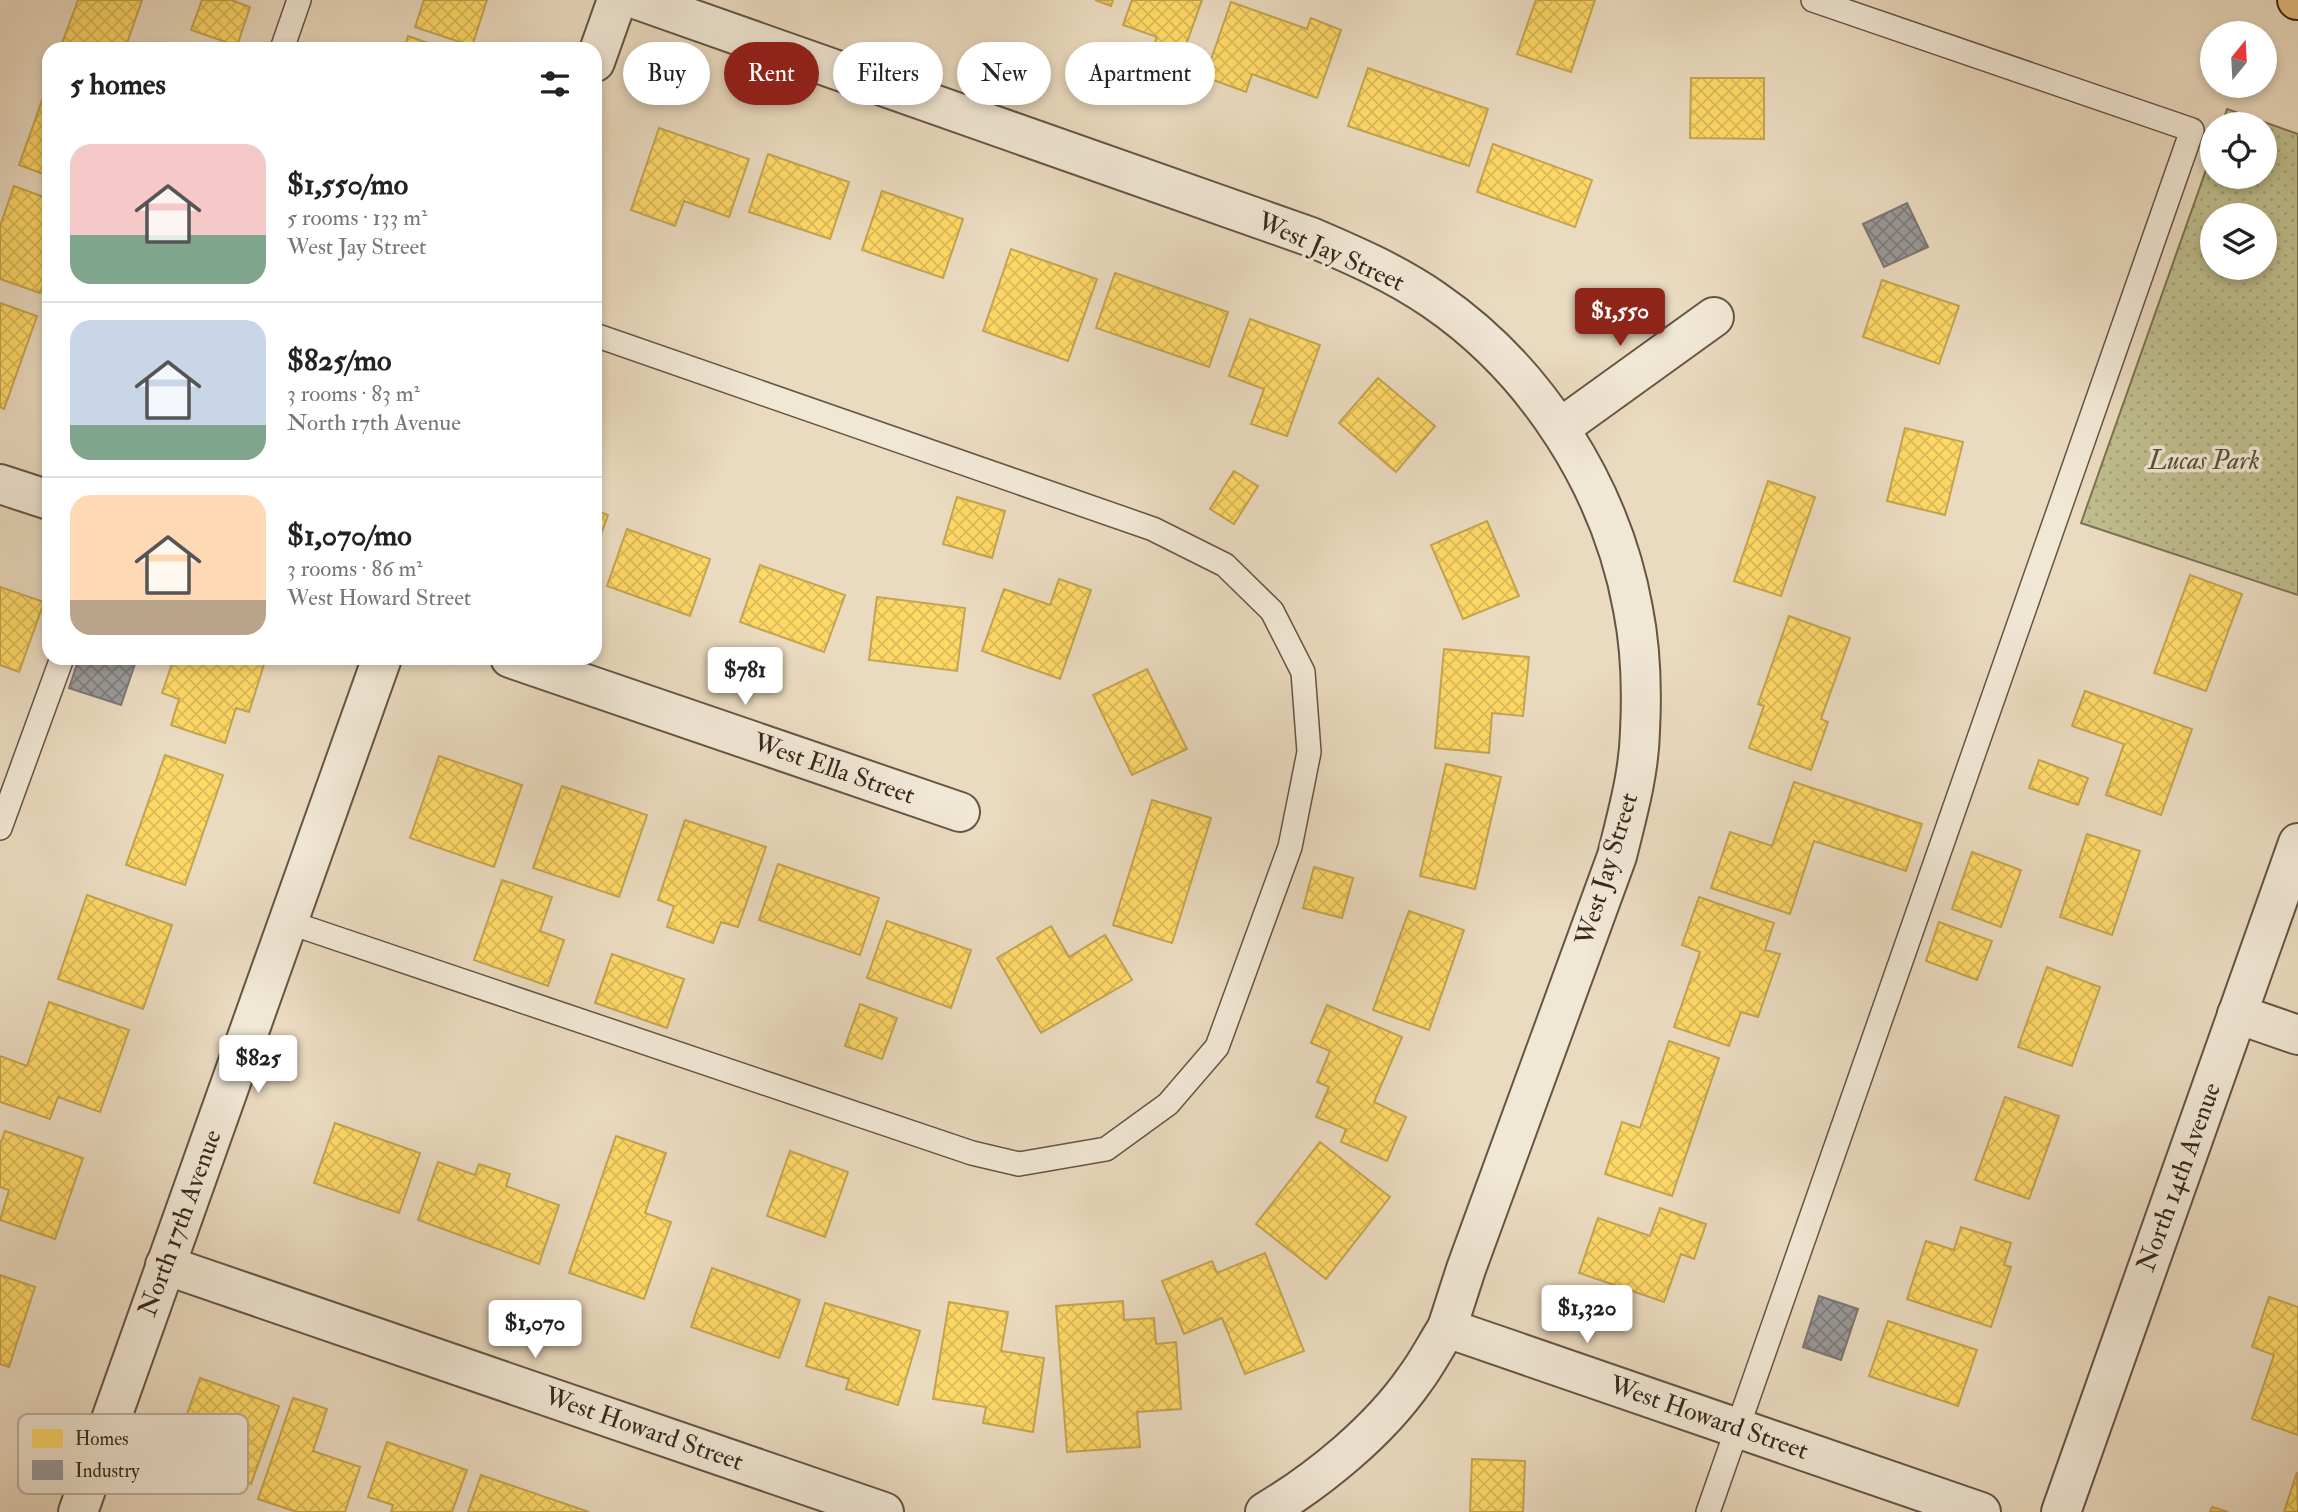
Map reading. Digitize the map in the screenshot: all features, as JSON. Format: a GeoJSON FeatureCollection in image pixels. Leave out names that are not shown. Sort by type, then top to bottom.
{"type":"FeatureCollection","features":[{"type":"Feature","properties":{"kind":"street"},"geometry":{"type":"LineString","coordinates":[[602,42],[617,0]]}},
{"type":"Feature","properties":{"kind":"street","name":"West Jay Street"},"geometry":{"type":"LineString","coordinates":[[638,0],[1311,237],[1381,267],[1434,300],[1483,340],[1527,385],[1560,428],[1594,490],[1617,548],[1633,608],[1641,671],[1640,734],[1633,795],[1617,856],[1466,1269],[1447,1328]]}},
{"type":"Feature","properties":{"kind":"street"},"geometry":{"type":"LineString","coordinates":[[1560,428],[1714,317]]}},
{"type":"Feature","properties":{"kind":"street"},"geometry":{"type":"LineString","coordinates":[[0,484],[42,498]]}},
{"type":"Feature","properties":{"kind":"street","name":"North 17th Avenue"},"geometry":{"type":"LineString","coordinates":[[113,1414],[380,665]]}},
{"type":"Feature","properties":{"kind":"street","name":"West Ella Street"},"geometry":{"type":"LineString","coordinates":[[530,665],[960,812]]}},
{"type":"Feature","properties":{"kind":"street","name":"North 14th Avenue"},"geometry":{"type":"LineString","coordinates":[[2061,1512],[2298,843]]}},
{"type":"Feature","properties":{"kind":"street"},"geometry":{"type":"LineString","coordinates":[[2237,1014],[2298,1035]]}},
{"type":"Feature","properties":{"kind":"street","name":"West Howard Street"},"geometry":{"type":"LineString","coordinates":[[166,1265],[884,1512]]}},
{"type":"Feature","properties":{"kind":"street"},"geometry":{"type":"LineString","coordinates":[[1265,1512],[1292,1497],[1377,1424],[1414,1380],[1447,1328]]}},
{"type":"Feature","properties":{"kind":"street","name":"West Howard Street"},"geometry":{"type":"LineString","coordinates":[[1447,1328],[1981,1512]]}},
{"type":"Feature","properties":{"kind":"street","name":"North 17th Avenue"},"geometry":{"type":"LineString","coordinates":[[78,1512],[84,1494]]}},
{"type":"Feature","properties":{"kind":"lane"},"geometry":{"type":"LineString","coordinates":[[284,42],[299,0]]}},
{"type":"Feature","properties":{"kind":"lane"},"geometry":{"type":"LineString","coordinates":[[1708,1512],[2192,130],[1813,0]]}},
{"type":"Feature","properties":{"kind":"lane"},"geometry":{"type":"LineString","coordinates":[[288,922],[971,1153],[1018,1164],[1105,1149],[1168,1104],[1217,1047],[1290,847],[1310,752],[1303,672],[1272,611],[1225,565],[1153,528],[602,337]]}},
{"type":"Feature","properties":{"kind":"lane"},"geometry":{"type":"LineString","coordinates":[[0,828],[59,665]]}},
{"type":"Feature","properties":{"kind":"green space","name":"Lucas Park"},"geometry":{"type":"Polygon","coordinates":[[[2277,127],[2298,134],[2298,595],[2081,523],[2200,187],[2200,189],[2277,189],[2277,127]]]}},
{"type":"Feature","properties":{"kind":"building: Homes"},"geometry":{"type":"Polygon","coordinates":[[[78,0],[142,0],[127,42],[63,42],[78,0]]]}},
{"type":"Feature","properties":{"kind":"building: Homes"},"geometry":{"type":"Polygon","coordinates":[[[202,0],[231,0],[250,7],[238,42],[226,42],[191,30],[202,0]]]}},
{"type":"Feature","properties":{"kind":"building: Homes"},"geometry":{"type":"Polygon","coordinates":[[[424,0],[487,0],[473,42],[460,42],[415,27],[424,0]]]}},
{"type":"Feature","properties":{"kind":"building: Homes"},"geometry":{"type":"Polygon","coordinates":[[[1095,0],[1113,0],[1111,6],[1095,0]]]}},
{"type":"Feature","properties":{"kind":"building: Homes"},"geometry":{"type":"Polygon","coordinates":[[[1132,0],[1202,0],[1187,42],[1155,42],[1157,37],[1123,25],[1132,0]]]}},
{"type":"Feature","properties":{"kind":"building: Homes"},"geometry":{"type":"Polygon","coordinates":[[[1536,0],[1595,0],[1571,72],[1517,54],[1536,0]]]}},
{"type":"Feature","properties":{"kind":"building: Homes"},"geometry":{"type":"Polygon","coordinates":[[[1231,2],[1307,29],[1311,18],[1341,30],[1317,98],[1252,74],[1246,92],[1215,81],[1215,48],[1231,2]]]}},
{"type":"Feature","properties":{"kind":"building: Homes"},"geometry":{"type":"Polygon","coordinates":[[[408,36],[425,42],[406,42],[408,36]]]}},
{"type":"Feature","properties":{"kind":"building: Homes"},"geometry":{"type":"Polygon","coordinates":[[[1368,68],[1488,109],[1469,166],[1348,126],[1368,68]]]}},
{"type":"Feature","properties":{"kind":"building: Homes"},"geometry":{"type":"Polygon","coordinates":[[[1691,78],[1764,78],[1764,139],[1690,138],[1691,78]]]}},
{"type":"Feature","properties":{"kind":"building: Homes"},"geometry":{"type":"Polygon","coordinates":[[[42,101],[42,173],[19,165],[42,101]]]}},
{"type":"Feature","properties":{"kind":"building: Homes"},"geometry":{"type":"Polygon","coordinates":[[[659,128],[749,159],[729,217],[684,201],[675,226],[631,210],[659,128]]]}},
{"type":"Feature","properties":{"kind":"building: Homes"},"geometry":{"type":"Polygon","coordinates":[[[1493,144],[1592,180],[1575,227],[1477,192],[1493,144]]]}},
{"type":"Feature","properties":{"kind":"building: Homes"},"geometry":{"type":"Polygon","coordinates":[[[768,154],[849,182],[830,239],[749,212],[768,154]]]}},
{"type":"Feature","properties":{"kind":"building: Homes"},"geometry":{"type":"Polygon","coordinates":[[[14,186],[42,196],[40,293],[0,279],[0,226],[14,186]]]}},
{"type":"Feature","properties":{"kind":"building: Homes"},"geometry":{"type":"Polygon","coordinates":[[[882,191],[963,219],[943,278],[862,250],[882,191]]]}},
{"type":"Feature","properties":{"kind":"building: Homes"},"geometry":{"type":"Polygon","coordinates":[[[1011,249],[1097,279],[1068,361],[983,331],[1011,249]]]}},
{"type":"Feature","properties":{"kind":"building: Homes"},"geometry":{"type":"Polygon","coordinates":[[[1115,273],[1228,312],[1209,367],[1096,328],[1115,273]]]}},
{"type":"Feature","properties":{"kind":"building: Homes"},"geometry":{"type":"Polygon","coordinates":[[[1882,280],[1959,306],[1939,364],[1863,337],[1882,280]]]}},
{"type":"Feature","properties":{"kind":"building: Homes"},"geometry":{"type":"Polygon","coordinates":[[[0,303],[37,316],[4,409],[0,407],[0,303]]]}},
{"type":"Feature","properties":{"kind":"building: Homes"},"geometry":{"type":"Polygon","coordinates":[[[1250,319],[1320,345],[1287,436],[1251,424],[1264,389],[1229,376],[1250,319]]]}},
{"type":"Feature","properties":{"kind":"building: Homes"},"geometry":{"type":"Polygon","coordinates":[[[1378,378],[1435,426],[1396,472],[1339,423],[1378,378]]]}},
{"type":"Feature","properties":{"kind":"building: Homes"},"geometry":{"type":"Polygon","coordinates":[[[1905,428],[1963,442],[1945,515],[1887,501],[1905,428]]]}},
{"type":"Feature","properties":{"kind":"building: Homes"},"geometry":{"type":"Polygon","coordinates":[[[1234,471],[1258,486],[1234,524],[1210,509],[1234,471]]]}},
{"type":"Feature","properties":{"kind":"building: Homes"},"geometry":{"type":"Polygon","coordinates":[[[1768,481],[1815,497],[1781,596],[1734,581],[1768,481]]]}},
{"type":"Feature","properties":{"kind":"building: Homes"},"geometry":{"type":"Polygon","coordinates":[[[957,497],[1005,511],[992,558],[943,544],[957,497]]]}},
{"type":"Feature","properties":{"kind":"building: Homes"},"geometry":{"type":"Polygon","coordinates":[[[602,513],[608,515],[602,531],[602,513]]]}},
{"type":"Feature","properties":{"kind":"building: Homes"},"geometry":{"type":"Polygon","coordinates":[[[1487,521],[1519,596],[1463,619],[1431,545],[1487,521]]]}},
{"type":"Feature","properties":{"kind":"building: Homes"},"geometry":{"type":"Polygon","coordinates":[[[627,529],[710,559],[690,616],[607,586],[627,529]]]}},
{"type":"Feature","properties":{"kind":"building: Homes"},"geometry":{"type":"Polygon","coordinates":[[[760,565],[845,595],[824,652],[740,622],[760,565]]]}},
{"type":"Feature","properties":{"kind":"building: Homes"},"geometry":{"type":"Polygon","coordinates":[[[2190,575],[2242,594],[2206,691],[2154,673],[2190,575]]]}},
{"type":"Feature","properties":{"kind":"building: Homes"},"geometry":{"type":"Polygon","coordinates":[[[1059,579],[1091,590],[1060,679],[982,651],[1004,589],[1050,605],[1059,579]]]}},
{"type":"Feature","properties":{"kind":"building: Homes"},"geometry":{"type":"Polygon","coordinates":[[[0,587],[42,601],[42,608],[19,672],[0,665],[0,587]]]}},
{"type":"Feature","properties":{"kind":"building: Homes"},"geometry":{"type":"Polygon","coordinates":[[[877,597],[965,608],[957,671],[869,660],[877,597]]]}},
{"type":"Feature","properties":{"kind":"building: Homes"},"geometry":{"type":"Polygon","coordinates":[[[1789,616],[1850,638],[1821,719],[1828,722],[1811,770],[1749,748],[1764,706],[1758,704],[1789,616]]]}},
{"type":"Feature","properties":{"kind":"building: Homes"},"geometry":{"type":"Polygon","coordinates":[[[1444,649],[1529,657],[1523,716],[1492,713],[1489,753],[1435,748],[1444,649]]]}},
{"type":"Feature","properties":{"kind":"building: Homes"},"geometry":{"type":"Polygon","coordinates":[[[172,665],[264,665],[249,712],[236,708],[225,743],[171,725],[179,699],[162,693],[172,665]]]}},
{"type":"Feature","properties":{"kind":"building: Homes"},"geometry":{"type":"Polygon","coordinates":[[[1147,669],[1187,749],[1132,775],[1093,695],[1147,669]]]}},
{"type":"Feature","properties":{"kind":"building: Homes"},"geometry":{"type":"Polygon","coordinates":[[[2085,691],[2192,729],[2161,815],[2106,795],[2124,744],[2072,726],[2085,691]]]}},
{"type":"Feature","properties":{"kind":"building: Homes"},"geometry":{"type":"Polygon","coordinates":[[[165,755],[223,775],[185,885],[126,865],[165,755]]]}},
{"type":"Feature","properties":{"kind":"building: Homes"},"geometry":{"type":"Polygon","coordinates":[[[439,756],[522,785],[494,867],[410,838],[439,756]]]}},
{"type":"Feature","properties":{"kind":"building: Homes"},"geometry":{"type":"Polygon","coordinates":[[[2039,760],[2088,778],[2078,805],[2029,788],[2039,760]]]}},
{"type":"Feature","properties":{"kind":"building: Homes"},"geometry":{"type":"Polygon","coordinates":[[[1446,764],[1501,777],[1475,889],[1420,876],[1446,764]]]}},
{"type":"Feature","properties":{"kind":"building: Homes"},"geometry":{"type":"Polygon","coordinates":[[[1794,782],[1922,824],[1906,871],[1814,841],[1790,914],[1711,888],[1730,832],[1772,846],[1794,782]]]}},
{"type":"Feature","properties":{"kind":"building: Homes"},"geometry":{"type":"Polygon","coordinates":[[[562,786],[647,815],[619,897],[533,868],[562,786]]]}},
{"type":"Feature","properties":{"kind":"building: Homes"},"geometry":{"type":"Polygon","coordinates":[[[1152,800],[1211,818],[1172,943],[1113,925],[1152,800]]]}},
{"type":"Feature","properties":{"kind":"building: Homes"},"geometry":{"type":"Polygon","coordinates":[[[685,820],[766,847],[738,927],[721,922],[713,943],[667,927],[674,906],[658,900],[685,820]]]}},
{"type":"Feature","properties":{"kind":"building: Homes"},"geometry":{"type":"Polygon","coordinates":[[[2087,834],[2140,851],[2112,935],[2060,917],[2087,834]]]}},
{"type":"Feature","properties":{"kind":"building: Homes"},"geometry":{"type":"Polygon","coordinates":[[[1972,852],[2021,870],[2001,927],[1952,909],[1972,852]]]}},
{"type":"Feature","properties":{"kind":"building: Homes"},"geometry":{"type":"Polygon","coordinates":[[[778,864],[879,898],[860,955],[759,920],[778,864]]]}},
{"type":"Feature","properties":{"kind":"building: Homes"},"geometry":{"type":"Polygon","coordinates":[[[1314,867],[1353,878],[1342,918],[1303,908],[1314,867]]]}},
{"type":"Feature","properties":{"kind":"building: Homes"},"geometry":{"type":"Polygon","coordinates":[[[502,880],[552,897],[540,931],[564,940],[548,986],[474,960],[502,880]]]}},
{"type":"Feature","properties":{"kind":"building: Homes"},"geometry":{"type":"Polygon","coordinates":[[[87,895],[172,925],[143,1009],[58,979],[87,895]]]}},
{"type":"Feature","properties":{"kind":"building: Homes"},"geometry":{"type":"Polygon","coordinates":[[[1699,897],[1774,923],[1765,950],[1780,954],[1758,1017],[1741,1012],[1729,1046],[1674,1027],[1700,952],[1682,945],[1699,897]]]}},
{"type":"Feature","properties":{"kind":"building: Homes"},"geometry":{"type":"Polygon","coordinates":[[[1409,911],[1464,930],[1429,1030],[1373,1010],[1409,911]]]}},
{"type":"Feature","properties":{"kind":"building: Homes"},"geometry":{"type":"Polygon","coordinates":[[[887,921],[971,950],[951,1008],[867,978],[887,921]]]}},
{"type":"Feature","properties":{"kind":"building: Homes"},"geometry":{"type":"Polygon","coordinates":[[[1939,922],[1992,941],[1977,980],[1926,961],[1939,922]]]}},
{"type":"Feature","properties":{"kind":"building: Homes"},"geometry":{"type":"Polygon","coordinates":[[[1051,926],[1069,957],[1105,935],[1132,980],[1041,1033],[997,958],[1051,926]]]}},
{"type":"Feature","properties":{"kind":"building: Homes"},"geometry":{"type":"Polygon","coordinates":[[[612,954],[684,979],[667,1028],[595,1003],[612,954]]]}},
{"type":"Feature","properties":{"kind":"building: Homes"},"geometry":{"type":"Polygon","coordinates":[[[2047,967],[2100,987],[2072,1066],[2018,1047],[2047,967]]]}},
{"type":"Feature","properties":{"kind":"building: Homes"},"geometry":{"type":"Polygon","coordinates":[[[49,1002],[129,1030],[100,1112],[58,1097],[50,1119],[0,1102],[0,1056],[27,1066],[49,1002]]]}},
{"type":"Feature","properties":{"kind":"building: Homes"},"geometry":{"type":"Polygon","coordinates":[[[860,1004],[897,1018],[882,1059],[845,1046],[860,1004]]]}},
{"type":"Feature","properties":{"kind":"building: Homes"},"geometry":{"type":"Polygon","coordinates":[[[1327,1005],[1402,1037],[1374,1102],[1406,1117],[1387,1161],[1341,1142],[1346,1129],[1316,1117],[1329,1087],[1317,1082],[1330,1051],[1311,1043],[1327,1005]]]}},
{"type":"Feature","properties":{"kind":"building: Homes"},"geometry":{"type":"Polygon","coordinates":[[[1669,1041],[1719,1058],[1672,1196],[1605,1174],[1622,1122],[1640,1128],[1669,1041]]]}},
{"type":"Feature","properties":{"kind":"building: Homes"},"geometry":{"type":"Polygon","coordinates":[[[2005,1097],[2059,1116],[2029,1199],[1975,1180],[2005,1097]]]}},
{"type":"Feature","properties":{"kind":"building: Homes"},"geometry":{"type":"Polygon","coordinates":[[[335,1123],[420,1153],[399,1213],[314,1183],[335,1123]]]}},
{"type":"Feature","properties":{"kind":"building: Homes"},"geometry":{"type":"Polygon","coordinates":[[[5,1131],[83,1158],[55,1239],[0,1220],[9,1190],[0,1187],[0,1145],[5,1131]]]}},
{"type":"Feature","properties":{"kind":"building: Homes"},"geometry":{"type":"Polygon","coordinates":[[[616,1136],[666,1153],[645,1213],[671,1222],[644,1299],[569,1273],[616,1136]]]}},
{"type":"Feature","properties":{"kind":"building: Homes"},"geometry":{"type":"Polygon","coordinates":[[[1320,1142],[1390,1197],[1326,1279],[1256,1224],[1320,1142]]]}},
{"type":"Feature","properties":{"kind":"building: Homes"},"geometry":{"type":"Polygon","coordinates":[[[790,1151],[848,1172],[825,1237],[767,1216],[790,1151]]]}},
{"type":"Feature","properties":{"kind":"building: Homes"},"geometry":{"type":"Polygon","coordinates":[[[438,1162],[475,1175],[479,1164],[510,1174],[506,1186],[559,1205],[539,1264],[418,1220],[438,1162]]]}},
{"type":"Feature","properties":{"kind":"building: Homes"},"geometry":{"type":"Polygon","coordinates":[[[1660,1208],[1706,1224],[1694,1259],[1681,1254],[1664,1302],[1579,1273],[1598,1218],[1650,1236],[1660,1208]]]}},
{"type":"Feature","properties":{"kind":"building: Homes"},"geometry":{"type":"Polygon","coordinates":[[[1961,1227],[2011,1243],[2004,1265],[2011,1267],[1991,1327],[1907,1299],[1926,1241],[1954,1250],[1961,1227]]]}},
{"type":"Feature","properties":{"kind":"building: Homes"},"geometry":{"type":"Polygon","coordinates":[[[1265,1253],[1304,1351],[1245,1374],[1222,1318],[1184,1334],[1162,1281],[1212,1261],[1217,1273],[1265,1253]]]}},
{"type":"Feature","properties":{"kind":"building: Homes"},"geometry":{"type":"Polygon","coordinates":[[[712,1268],[800,1300],[779,1358],[691,1327],[712,1268]]]}},
{"type":"Feature","properties":{"kind":"building: Homes"},"geometry":{"type":"Polygon","coordinates":[[[0,1275],[35,1287],[9,1367],[0,1364],[0,1275]]]}},
{"type":"Feature","properties":{"kind":"building: Homes"},"geometry":{"type":"Polygon","coordinates":[[[2269,1297],[2298,1307],[2298,1435],[2252,1419],[2274,1355],[2252,1347],[2269,1297]]]}},
{"type":"Feature","properties":{"kind":"building: Homes"},"geometry":{"type":"Polygon","coordinates":[[[1123,1301],[1124,1320],[1154,1318],[1156,1344],[1176,1342],[1181,1409],[1137,1412],[1140,1447],[1067,1452],[1056,1306],[1123,1301]]]}},
{"type":"Feature","properties":{"kind":"building: Homes"},"geometry":{"type":"Polygon","coordinates":[[[949,1302],[1008,1312],[1001,1351],[1044,1358],[1033,1432],[983,1423],[986,1407],[933,1399],[949,1302]]]}},
{"type":"Feature","properties":{"kind":"building: Homes"},"geometry":{"type":"Polygon","coordinates":[[[825,1303],[920,1331],[898,1405],[846,1389],[849,1379],[806,1366],[825,1303]]]}},
{"type":"Feature","properties":{"kind":"building: Homes"},"geometry":{"type":"Polygon","coordinates":[[[1888,1321],[1977,1350],[1958,1406],[1869,1376],[1888,1321]]]}},
{"type":"Feature","properties":{"kind":"building: Homes"},"geometry":{"type":"Polygon","coordinates":[[[200,1378],[279,1406],[251,1484],[248,1483],[248,1414],[187,1414],[200,1378]]]}},
{"type":"Feature","properties":{"kind":"building: Homes"},"geometry":{"type":"Polygon","coordinates":[[[293,1398],[327,1409],[313,1451],[360,1467],[345,1512],[297,1512],[258,1499],[293,1398]]]}},
{"type":"Feature","properties":{"kind":"building: Homes"},"geometry":{"type":"Polygon","coordinates":[[[387,1442],[467,1470],[452,1512],[391,1512],[393,1505],[368,1497],[387,1442]]]}},
{"type":"Feature","properties":{"kind":"building: Homes"},"geometry":{"type":"Polygon","coordinates":[[[1472,1459],[1525,1461],[1523,1512],[1470,1512],[1472,1459]]]}},
{"type":"Feature","properties":{"kind":"building: Homes"},"geometry":{"type":"Polygon","coordinates":[[[2297,1472],[2298,1512],[2284,1512],[2297,1472]]]}},
{"type":"Feature","properties":{"kind":"building: Homes"},"geometry":{"type":"Polygon","coordinates":[[[481,1475],[589,1512],[468,1512],[481,1475]]]}},
{"type":"Feature","properties":{"kind":"building: Homes"},"geometry":{"type":"Polygon","coordinates":[[[2212,1507],[2228,1512],[2210,1512],[2212,1507]]]}},
{"type":"Feature","properties":{"kind":"building: Industry"},"geometry":{"type":"Polygon","coordinates":[[[1907,203],[1928,247],[1884,267],[1863,224],[1907,203]]]}},
{"type":"Feature","properties":{"kind":"building: Industry"},"geometry":{"type":"Polygon","coordinates":[[[77,665],[135,665],[121,705],[69,688],[77,665]]]}},
{"type":"Feature","properties":{"kind":"building: Industry"},"geometry":{"type":"Polygon","coordinates":[[[1819,1296],[1858,1309],[1841,1360],[1803,1347],[1819,1296]]]}}]}
